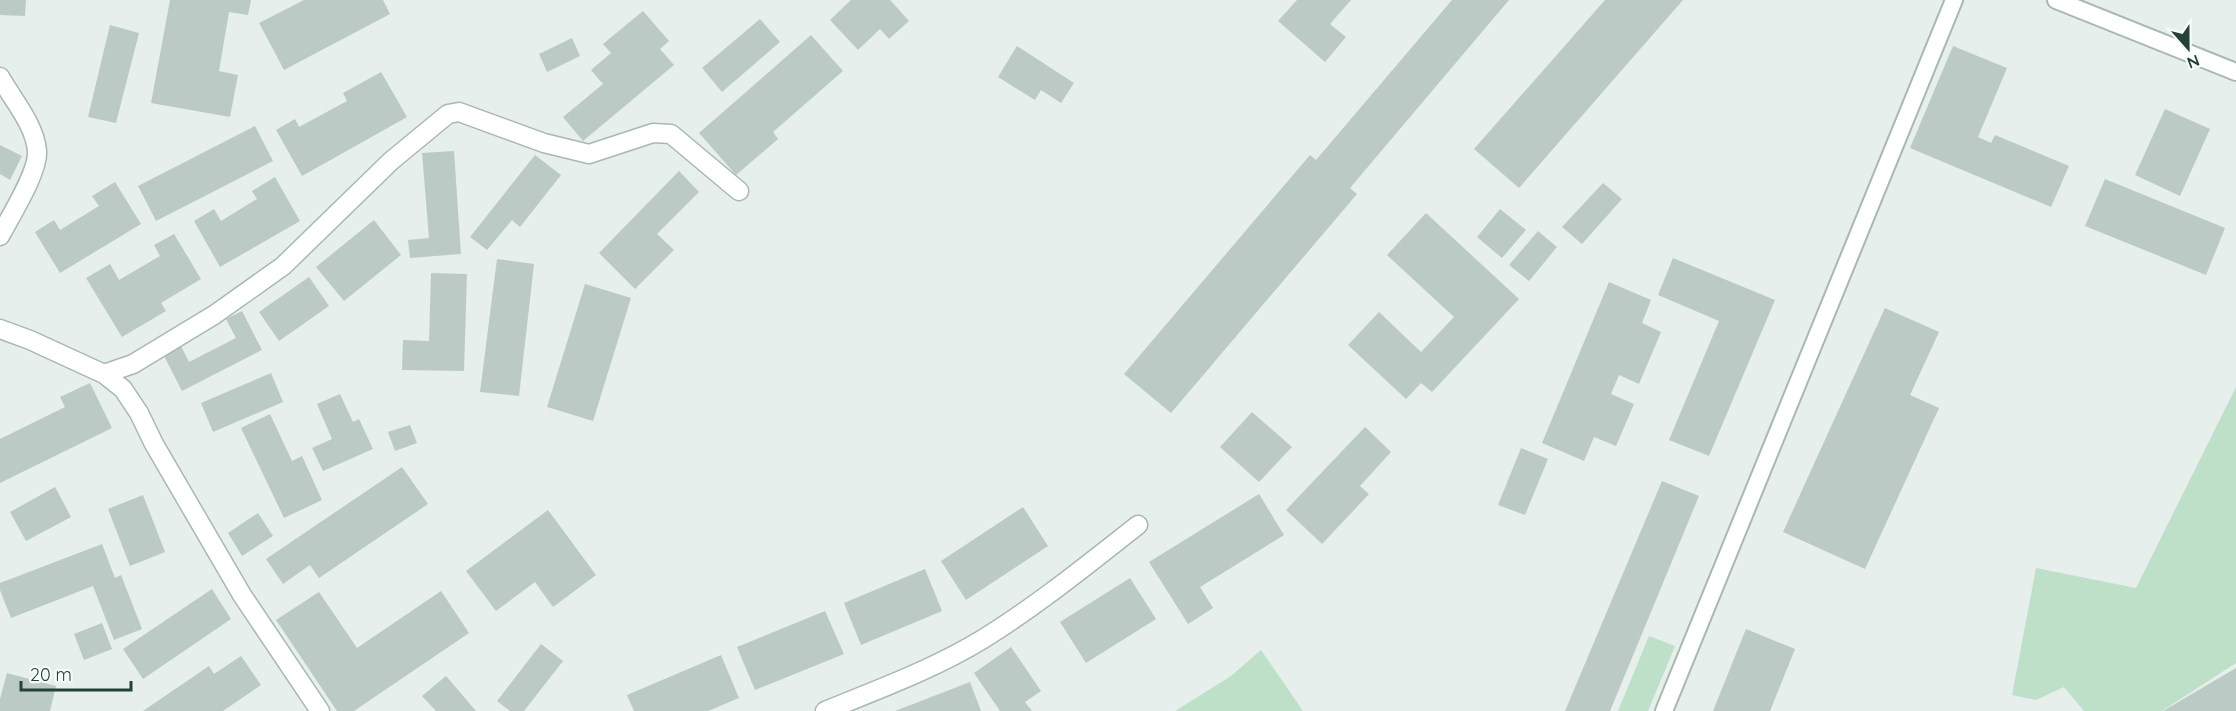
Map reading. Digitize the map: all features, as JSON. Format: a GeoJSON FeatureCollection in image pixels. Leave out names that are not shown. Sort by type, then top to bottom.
{"type":"FeatureCollection","features":[{"type":"Feature","properties":{"kind":"street"},"geometry":{"type":"LineString","coordinates":[[0,77],[30,127],[38,153],[31,176],[0,236]]}},
{"type":"Feature","properties":{"kind":"street"},"geometry":{"type":"LineString","coordinates":[[104,374],[133,364],[194,327],[283,266],[391,161],[448,114],[459,112],[544,142],[588,154],[653,133],[671,134],[739,191]]}},
{"type":"Feature","properties":{"kind":"street"},"geometry":{"type":"LineString","coordinates":[[0,329],[30,340],[104,374],[123,389],[139,413],[154,444],[242,595],[320,711]]}},
{"type":"Feature","properties":{"kind":"street"},"geometry":{"type":"LineString","coordinates":[[825,711],[929,669],[983,639],[1044,599],[1138,525]]}},
{"type":"Feature","properties":{"kind":"lane"},"geometry":{"type":"LineString","coordinates":[[1664,711],[1954,0]]}},
{"type":"Feature","properties":{"kind":"lane"},"geometry":{"type":"LineString","coordinates":[[2056,0],[2236,72]]}},
{"type":"Feature","properties":{"kind":"green space"},"geometry":{"type":"Polygon","coordinates":[[[2236,387],[2236,663],[2162,711],[2084,711],[2064,687],[2036,700],[2012,695],[2036,568],[2136,588],[2236,387]]]}},
{"type":"Feature","properties":{"kind":"green space"},"geometry":{"type":"Polygon","coordinates":[[[1649,636],[1675,646],[1648,711],[1618,711],[1649,636]]]}},
{"type":"Feature","properties":{"kind":"green space"},"geometry":{"type":"Polygon","coordinates":[[[1261,650],[1303,711],[1175,711],[1231,676],[1261,650]]]}},
{"type":"Feature","properties":{"kind":"building"},"geometry":{"type":"Polygon","coordinates":[[[0,0],[26,0],[25,16],[0,15],[0,0]]]}},
{"type":"Feature","properties":{"kind":"building"},"geometry":{"type":"Polygon","coordinates":[[[170,0],[251,0],[248,15],[229,12],[219,71],[238,75],[230,117],[151,103],[170,0]]]}},
{"type":"Feature","properties":{"kind":"building"},"geometry":{"type":"Polygon","coordinates":[[[304,0],[383,0],[390,14],[284,70],[259,23],[304,0]]]}},
{"type":"Feature","properties":{"kind":"building"},"geometry":{"type":"Polygon","coordinates":[[[851,0],[890,0],[909,21],[889,39],[880,29],[858,50],[830,20],[851,0]]]}},
{"type":"Feature","properties":{"kind":"building"},"geometry":{"type":"Polygon","coordinates":[[[1297,0],[1351,0],[1330,24],[1346,37],[1325,62],[1278,21],[1297,0]]]}},
{"type":"Feature","properties":{"kind":"building"},"geometry":{"type":"Polygon","coordinates":[[[1452,0],[1509,0],[1350,188],[1357,194],[1171,413],[1124,374],[1310,155],[1316,160],[1452,0]]]}},
{"type":"Feature","properties":{"kind":"building"},"geometry":{"type":"Polygon","coordinates":[[[1605,0],[1683,0],[1519,188],[1474,149],[1605,0]]]}},
{"type":"Feature","properties":{"kind":"building"},"geometry":{"type":"Polygon","coordinates":[[[643,11],[669,41],[660,49],[674,65],[583,141],[563,117],[603,84],[591,70],[611,53],[603,44],[643,11]]]}},
{"type":"Feature","properties":{"kind":"building"},"geometry":{"type":"Polygon","coordinates":[[[760,19],[780,42],[722,92],[702,68],[760,19]]]}},
{"type":"Feature","properties":{"kind":"building"},"geometry":{"type":"Polygon","coordinates":[[[110,25],[139,33],[116,123],[88,117],[110,25]]]}},
{"type":"Feature","properties":{"kind":"building"},"geometry":{"type":"Polygon","coordinates":[[[811,35],[843,71],[773,132],[778,139],[736,175],[699,133],[811,35]]]}},
{"type":"Feature","properties":{"kind":"building"},"geometry":{"type":"Polygon","coordinates":[[[572,38],[580,56],[547,72],[539,54],[572,38]]]}},
{"type":"Feature","properties":{"kind":"building"},"geometry":{"type":"Polygon","coordinates":[[[1017,46],[1074,83],[1061,103],[1041,90],[1035,100],[998,77],[1017,46]]]}},
{"type":"Feature","properties":{"kind":"building"},"geometry":{"type":"Polygon","coordinates":[[[1953,46],[2007,68],[1978,137],[1991,143],[1995,135],[2069,166],[2051,207],[1910,148],[1953,46]]]}},
{"type":"Feature","properties":{"kind":"building"},"geometry":{"type":"Polygon","coordinates":[[[381,72],[407,117],[302,176],[276,130],[295,119],[299,127],[347,101],[343,93],[381,72]]]}},
{"type":"Feature","properties":{"kind":"building"},"geometry":{"type":"Polygon","coordinates":[[[2165,109],[2210,129],[2180,196],[2135,175],[2165,109]]]}},
{"type":"Feature","properties":{"kind":"building"},"geometry":{"type":"Polygon","coordinates":[[[255,126],[273,161],[156,221],[138,186],[255,126]]]}},
{"type":"Feature","properties":{"kind":"building"},"geometry":{"type":"Polygon","coordinates":[[[0,145],[22,156],[10,180],[0,174],[0,145]]]}},
{"type":"Feature","properties":{"kind":"building"},"geometry":{"type":"Polygon","coordinates":[[[454,151],[461,254],[410,258],[408,240],[429,238],[422,153],[454,151]]]}},
{"type":"Feature","properties":{"kind":"building"},"geometry":{"type":"Polygon","coordinates":[[[535,155],[561,175],[520,227],[512,220],[487,250],[470,237],[535,155]]]}},
{"type":"Feature","properties":{"kind":"building"},"geometry":{"type":"Polygon","coordinates":[[[679,171],[699,192],[657,234],[674,250],[635,289],[599,253],[679,171]]]}},
{"type":"Feature","properties":{"kind":"building"},"geometry":{"type":"Polygon","coordinates":[[[275,177],[300,221],[220,267],[194,221],[214,209],[221,221],[257,199],[252,191],[275,177]]]}},
{"type":"Feature","properties":{"kind":"building"},"geometry":{"type":"Polygon","coordinates":[[[2105,179],[2225,228],[2206,275],[2085,226],[2105,179]]]}},
{"type":"Feature","properties":{"kind":"building"},"geometry":{"type":"Polygon","coordinates":[[[115,182],[141,224],[60,273],[35,232],[54,220],[60,230],[99,206],[92,196],[115,182]]]}},
{"type":"Feature","properties":{"kind":"building"},"geometry":{"type":"Polygon","coordinates":[[[1603,183],[1622,199],[1582,244],[1562,227],[1603,183]]]}},
{"type":"Feature","properties":{"kind":"building"},"geometry":{"type":"Polygon","coordinates":[[[1500,209],[1526,230],[1502,258],[1477,237],[1500,209]]]}},
{"type":"Feature","properties":{"kind":"building"},"geometry":{"type":"Polygon","coordinates":[[[1426,213],[1519,299],[1432,392],[1421,383],[1406,399],[1348,345],[1379,312],[1421,352],[1454,317],[1387,255],[1426,213]]]}},
{"type":"Feature","properties":{"kind":"building"},"geometry":{"type":"Polygon","coordinates":[[[374,220],[401,255],[344,301],[316,267],[374,220]]]}},
{"type":"Feature","properties":{"kind":"building"},"geometry":{"type":"Polygon","coordinates":[[[1538,231],[1557,247],[1529,281],[1509,265],[1538,231]]]}},
{"type":"Feature","properties":{"kind":"building"},"geometry":{"type":"Polygon","coordinates":[[[174,234],[201,279],[161,303],[166,311],[122,337],[86,278],[110,264],[119,280],[160,256],[154,245],[174,234]]]}},
{"type":"Feature","properties":{"kind":"building"},"geometry":{"type":"Polygon","coordinates":[[[1673,258],[1775,300],[1709,456],[1669,440],[1719,321],[1658,295],[1673,258]]]}},
{"type":"Feature","properties":{"kind":"building"},"geometry":{"type":"Polygon","coordinates":[[[497,259],[534,264],[519,396],[480,392],[497,259]]]}},
{"type":"Feature","properties":{"kind":"building"},"geometry":{"type":"Polygon","coordinates":[[[431,273],[467,274],[464,371],[402,370],[403,340],[429,341],[431,273]]]}},
{"type":"Feature","properties":{"kind":"building"},"geometry":{"type":"Polygon","coordinates":[[[309,277],[329,306],[279,341],[259,312],[309,277]]]}},
{"type":"Feature","properties":{"kind":"building"},"geometry":{"type":"Polygon","coordinates":[[[1609,282],[1651,300],[1642,323],[1661,332],[1639,384],[1619,375],[1611,394],[1634,404],[1616,446],[1594,437],[1584,461],[1542,443],[1609,282]]]}},
{"type":"Feature","properties":{"kind":"building"},"geometry":{"type":"Polygon","coordinates":[[[585,284],[631,298],[593,421],[547,407],[585,284]]]}},
{"type":"Feature","properties":{"kind":"building"},"geometry":{"type":"Polygon","coordinates":[[[1885,308],[1939,332],[1910,395],[1939,408],[1865,569],[1783,532],[1885,308]]]}},
{"type":"Feature","properties":{"kind":"building"},"geometry":{"type":"Polygon","coordinates":[[[242,311],[262,350],[182,391],[162,352],[180,344],[189,362],[236,338],[226,319],[242,311]]]}},
{"type":"Feature","properties":{"kind":"building"},"geometry":{"type":"Polygon","coordinates":[[[271,373],[283,402],[213,432],[201,403],[271,373]]]}},
{"type":"Feature","properties":{"kind":"building"},"geometry":{"type":"Polygon","coordinates":[[[90,383],[112,428],[0,483],[0,439],[65,407],[60,397],[90,383]]]}},
{"type":"Feature","properties":{"kind":"building"},"geometry":{"type":"Polygon","coordinates":[[[340,394],[353,422],[359,419],[373,449],[323,471],[312,448],[332,439],[317,404],[340,394]]]}},
{"type":"Feature","properties":{"kind":"building"},"geometry":{"type":"Polygon","coordinates":[[[1252,412],[1292,447],[1259,482],[1220,447],[1252,412]]]}},
{"type":"Feature","properties":{"kind":"building"},"geometry":{"type":"Polygon","coordinates":[[[270,414],[292,461],[302,456],[322,500],[284,518],[241,428],[270,414]]]}},
{"type":"Feature","properties":{"kind":"building"},"geometry":{"type":"Polygon","coordinates":[[[410,425],[417,443],[395,451],[388,432],[410,425]]]}},
{"type":"Feature","properties":{"kind":"building"},"geometry":{"type":"Polygon","coordinates":[[[1365,427],[1391,452],[1360,486],[1369,494],[1322,544],[1286,510],[1365,427]]]}},
{"type":"Feature","properties":{"kind":"building"},"geometry":{"type":"Polygon","coordinates":[[[1521,448],[1548,459],[1525,515],[1498,505],[1521,448]]]}},
{"type":"Feature","properties":{"kind":"building"},"geometry":{"type":"Polygon","coordinates":[[[402,467],[428,504],[319,578],[310,565],[283,584],[266,559],[402,467]]]}},
{"type":"Feature","properties":{"kind":"building"},"geometry":{"type":"Polygon","coordinates":[[[1662,481],[1699,496],[1610,711],[1565,711],[1662,481]]]}},
{"type":"Feature","properties":{"kind":"building"},"geometry":{"type":"Polygon","coordinates":[[[55,487],[71,517],[26,541],[10,512],[55,487]]]}},
{"type":"Feature","properties":{"kind":"building"},"geometry":{"type":"Polygon","coordinates":[[[1259,494],[1284,535],[1200,587],[1213,608],[1188,624],[1149,562],[1259,494]]]}},
{"type":"Feature","properties":{"kind":"building"},"geometry":{"type":"Polygon","coordinates":[[[143,495],[165,552],[130,566],[108,509],[143,495]]]}},
{"type":"Feature","properties":{"kind":"building"},"geometry":{"type":"Polygon","coordinates":[[[1023,507],[1048,546],[966,600],[941,561],[1023,507]]]}},
{"type":"Feature","properties":{"kind":"building"},"geometry":{"type":"Polygon","coordinates":[[[548,510],[596,575],[553,607],[535,582],[496,611],[466,571],[548,510]]]}},
{"type":"Feature","properties":{"kind":"building"},"geometry":{"type":"Polygon","coordinates":[[[258,513],[273,536],[242,556],[228,533],[258,513]]]}},
{"type":"Feature","properties":{"kind":"building"},"geometry":{"type":"Polygon","coordinates":[[[102,544],[115,578],[121,575],[142,629],[114,640],[93,586],[11,618],[0,590],[0,583],[102,544]]]}},
{"type":"Feature","properties":{"kind":"building"},"geometry":{"type":"Polygon","coordinates":[[[925,569],[942,611],[861,645],[844,603],[925,569]]]}},
{"type":"Feature","properties":{"kind":"building"},"geometry":{"type":"Polygon","coordinates":[[[1130,578],[1156,619],[1086,663],[1060,622],[1130,578]]]}},
{"type":"Feature","properties":{"kind":"building"},"geometry":{"type":"Polygon","coordinates":[[[212,589],[231,619],[143,679],[123,649],[212,589]]]}},
{"type":"Feature","properties":{"kind":"building"},"geometry":{"type":"Polygon","coordinates":[[[441,591],[469,633],[354,711],[337,711],[276,620],[319,592],[357,648],[441,591]]]}},
{"type":"Feature","properties":{"kind":"building"},"geometry":{"type":"Polygon","coordinates":[[[825,611],[844,654],[755,690],[737,647],[825,611]]]}},
{"type":"Feature","properties":{"kind":"building"},"geometry":{"type":"Polygon","coordinates":[[[102,623],[112,649],[84,660],[74,634],[102,623]]]}},
{"type":"Feature","properties":{"kind":"building"},"geometry":{"type":"Polygon","coordinates":[[[1746,629],[1795,649],[1770,711],[1713,711],[1746,629]]]}},
{"type":"Feature","properties":{"kind":"building"},"geometry":{"type":"Polygon","coordinates":[[[541,644],[563,661],[524,711],[510,711],[497,701],[541,644]]]}},
{"type":"Feature","properties":{"kind":"building"},"geometry":{"type":"Polygon","coordinates":[[[1011,647],[1041,691],[1025,702],[1032,711],[1000,711],[974,673],[1011,647]]]}},
{"type":"Feature","properties":{"kind":"building"},"geometry":{"type":"Polygon","coordinates":[[[721,655],[739,698],[708,711],[634,711],[627,695],[721,655]]]}},
{"type":"Feature","properties":{"kind":"building"},"geometry":{"type":"Polygon","coordinates":[[[241,656],[261,685],[223,711],[143,711],[209,666],[214,674],[241,656]]]}},
{"type":"Feature","properties":{"kind":"building"},"geometry":{"type":"Polygon","coordinates":[[[2236,668],[2236,711],[2163,711],[2236,668]]]}},
{"type":"Feature","properties":{"kind":"building"},"geometry":{"type":"Polygon","coordinates":[[[7,673],[56,686],[50,711],[0,711],[0,699],[7,673]]]}},
{"type":"Feature","properties":{"kind":"building"},"geometry":{"type":"Polygon","coordinates":[[[446,676],[476,711],[436,711],[422,696],[446,676]]]}},
{"type":"Feature","properties":{"kind":"building"},"geometry":{"type":"Polygon","coordinates":[[[970,682],[981,711],[895,711],[970,682]]]}}]}
